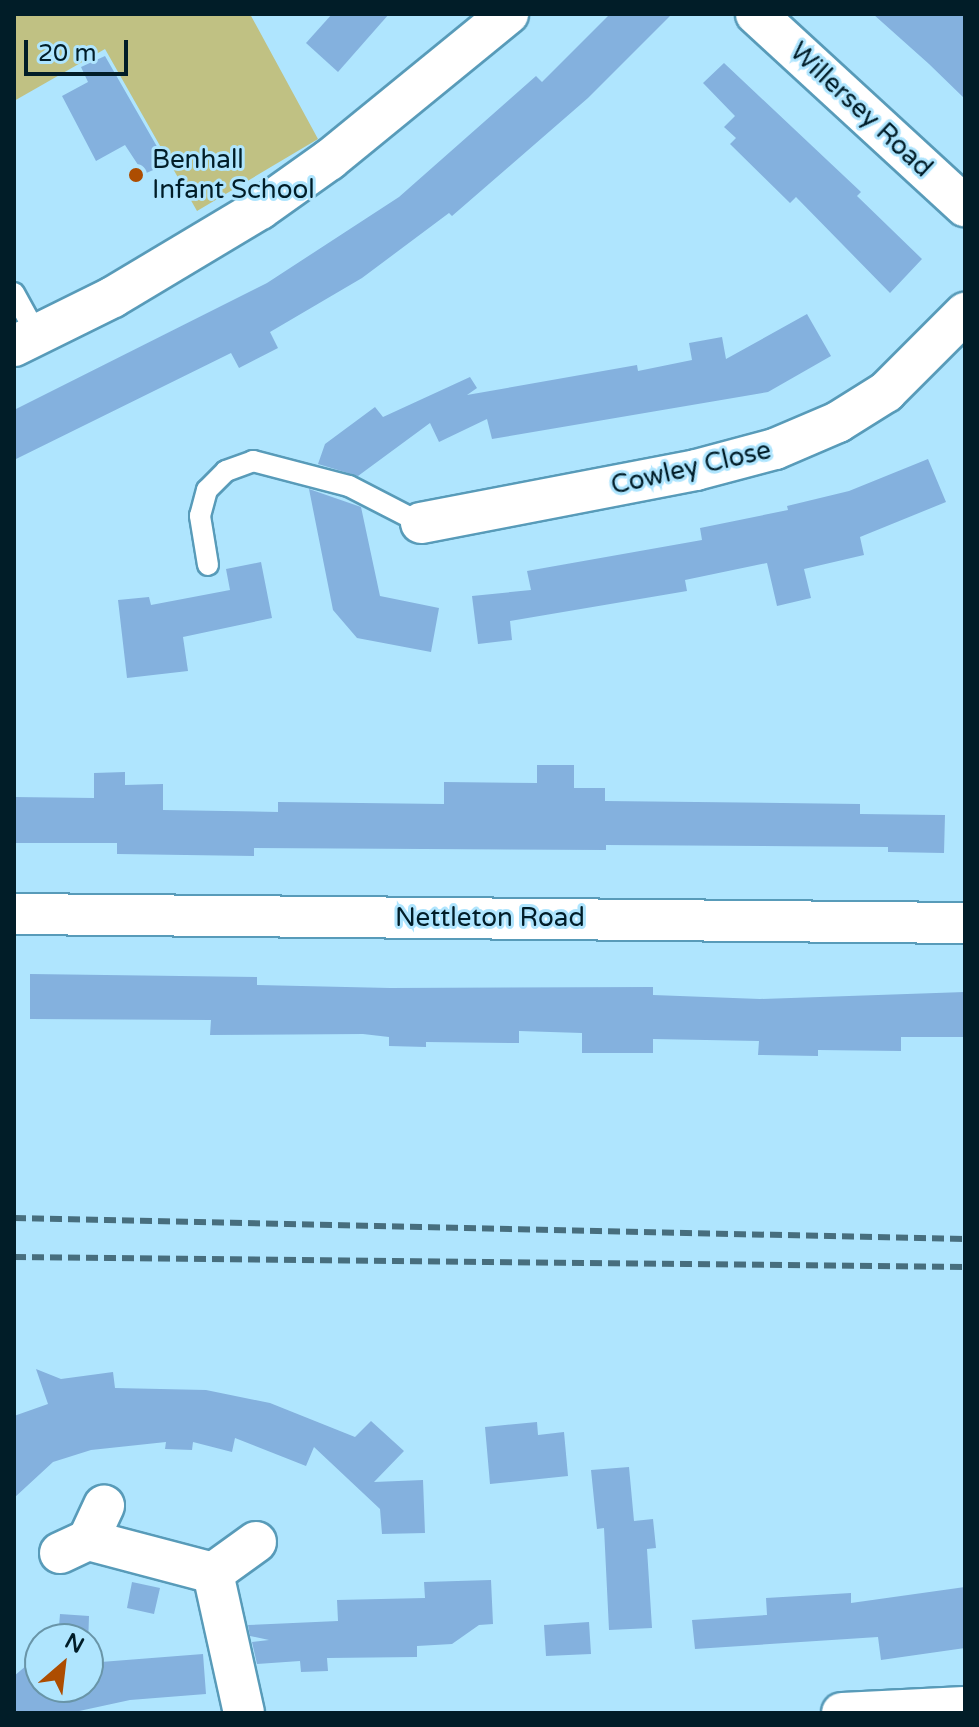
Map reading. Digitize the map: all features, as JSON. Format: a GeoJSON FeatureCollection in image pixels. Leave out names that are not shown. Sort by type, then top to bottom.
{"type":"FeatureCollection","features":[{"type":"Feature","properties":{"kind":"street"},"geometry":{"type":"LineString","coordinates":[[25,340],[113,297],[260,209],[341,151],[508,14]]}},
{"type":"Feature","properties":{"kind":"street","name":"Willersey Road"},"geometry":{"type":"LineString","coordinates":[[756,14],[965,206]]}},
{"type":"Feature","properties":{"kind":"street","name":"Cowley Close"},"geometry":{"type":"LineString","coordinates":[[421,523],[696,470],[775,449],[838,422],[886,392],[965,313]]}},
{"type":"Feature","properties":{"kind":"street","name":"Nettleton Road"},"geometry":{"type":"LineString","coordinates":[[14,914],[965,923]]}},
{"type":"Feature","properties":{"kind":"street"},"geometry":{"type":"LineString","coordinates":[[84,1533],[213,1573]]}},
{"type":"Feature","properties":{"kind":"street"},"geometry":{"type":"LineString","coordinates":[[213,1573],[256,1542]]}},
{"type":"Feature","properties":{"kind":"street"},"geometry":{"type":"LineString","coordinates":[[213,1573],[244,1713]]}},
{"type":"Feature","properties":{"kind":"street"},"geometry":{"type":"LineString","coordinates":[[842,1713],[965,1707]]}},
{"type":"Feature","properties":{"kind":"lane"},"geometry":{"type":"LineString","coordinates":[[14,293],[25,340]]}},
{"type":"Feature","properties":{"kind":"lane"},"geometry":{"type":"LineString","coordinates":[[208,565],[200,516],[207,490],[226,471],[253,461],[349,486],[421,523]]}},
{"type":"Feature","properties":{"kind":"green space"},"geometry":{"type":"Polygon","coordinates":[[[14,14],[250,14],[318,139],[197,211],[105,49],[14,101],[14,14]]]}},
{"type":"Feature","properties":{"kind":"building"},"geometry":{"type":"Polygon","coordinates":[[[332,14],[389,14],[338,72],[306,43],[332,14]]]}},
{"type":"Feature","properties":{"kind":"building"},"geometry":{"type":"Polygon","coordinates":[[[610,14],[672,14],[588,98],[452,216],[449,213],[362,278],[270,332],[278,348],[239,368],[231,353],[14,460],[14,410],[267,283],[399,197],[536,76],[542,82],[610,14]]]}},
{"type":"Feature","properties":{"kind":"building"},"geometry":{"type":"Polygon","coordinates":[[[873,14],[965,14],[965,99],[929,64],[873,14]]]}},
{"type":"Feature","properties":{"kind":"building"},"geometry":{"type":"Polygon","coordinates":[[[105,56],[167,164],[144,174],[125,145],[96,161],[62,96],[88,82],[81,67],[105,56]]]}},
{"type":"Feature","properties":{"kind":"building"},"geometry":{"type":"Polygon","coordinates":[[[724,63],[861,192],[857,196],[922,259],[890,293],[796,197],[790,203],[730,144],[736,138],[724,127],[735,116],[703,83],[724,63]]]}},
{"type":"Feature","properties":{"kind":"building"},"geometry":{"type":"Polygon","coordinates":[[[807,314],[831,356],[768,392],[492,439],[487,419],[439,442],[430,423],[358,476],[318,464],[325,444],[375,407],[383,417],[470,377],[477,388],[467,395],[637,365],[638,371],[692,360],[689,343],[722,337],[726,359],[807,314]]]}},
{"type":"Feature","properties":{"kind":"building"},"geometry":{"type":"Polygon","coordinates":[[[928,459],[946,502],[860,537],[864,555],[804,569],[811,598],[777,606],[767,563],[685,580],[687,591],[510,621],[512,640],[478,644],[472,596],[531,590],[527,571],[702,540],[700,528],[788,510],[787,506],[849,491],[928,459]]]}},
{"type":"Feature","properties":{"kind":"building"},"geometry":{"type":"Polygon","coordinates":[[[309,489],[361,507],[380,596],[439,608],[431,652],[357,638],[333,610],[309,489]]]}},
{"type":"Feature","properties":{"kind":"building"},"geometry":{"type":"Polygon","coordinates":[[[261,562],[272,618],[183,637],[188,671],[127,678],[118,600],[149,597],[151,605],[230,590],[226,569],[261,562]]]}},
{"type":"Feature","properties":{"kind":"building"},"geometry":{"type":"Polygon","coordinates":[[[537,765],[574,765],[574,788],[605,788],[605,801],[860,804],[860,814],[945,815],[944,853],[888,852],[888,847],[606,845],[606,850],[254,848],[254,856],[117,854],[117,843],[14,843],[14,797],[94,798],[94,773],[125,772],[125,785],[163,784],[163,810],[278,812],[278,802],[444,804],[444,782],[537,783],[537,765]]]}},
{"type":"Feature","properties":{"kind":"building"},"geometry":{"type":"Polygon","coordinates":[[[30,974],[257,977],[257,985],[390,988],[653,987],[653,995],[760,999],[965,992],[965,1037],[901,1037],[901,1051],[818,1050],[818,1056],[758,1055],[759,1041],[653,1039],[653,1053],[582,1053],[582,1033],[519,1031],[519,1043],[426,1042],[426,1047],[389,1046],[389,1037],[363,1034],[210,1035],[211,1020],[30,1019],[30,974]]]}},
{"type":"Feature","properties":{"kind":"building"},"geometry":{"type":"Polygon","coordinates":[[[36,1369],[61,1379],[113,1372],[115,1388],[206,1390],[270,1403],[355,1437],[371,1421],[404,1451],[374,1482],[423,1480],[425,1533],[382,1534],[380,1509],[314,1447],[306,1466],[235,1438],[232,1452],[193,1442],[192,1450],[165,1449],[166,1442],[91,1450],[53,1462],[14,1498],[14,1416],[48,1404],[36,1369]]]}},
{"type":"Feature","properties":{"kind":"building"},"geometry":{"type":"Polygon","coordinates":[[[537,1422],[538,1435],[564,1432],[568,1476],[490,1484],[485,1427],[537,1422]]]}},
{"type":"Feature","properties":{"kind":"building"},"geometry":{"type":"Polygon","coordinates":[[[629,1467],[634,1521],[653,1519],[656,1548],[647,1549],[652,1628],[609,1630],[604,1528],[597,1529],[591,1470],[629,1467]]]}},
{"type":"Feature","properties":{"kind":"building"},"geometry":{"type":"Polygon","coordinates":[[[491,1580],[493,1624],[479,1625],[452,1644],[417,1646],[417,1657],[327,1658],[328,1671],[301,1672],[300,1661],[257,1664],[252,1642],[269,1640],[250,1636],[248,1625],[338,1621],[337,1600],[425,1598],[424,1582],[491,1580]]]}},
{"type":"Feature","properties":{"kind":"building"},"geometry":{"type":"Polygon","coordinates":[[[132,1582],[160,1588],[154,1614],[127,1608],[132,1582]]]}},
{"type":"Feature","properties":{"kind":"building"},"geometry":{"type":"Polygon","coordinates":[[[965,1587],[965,1648],[881,1660],[878,1637],[695,1649],[692,1620],[767,1615],[766,1598],[851,1593],[851,1603],[965,1587]]]}},
{"type":"Feature","properties":{"kind":"building"},"geometry":{"type":"Polygon","coordinates":[[[60,1614],[89,1616],[89,1623],[59,1623],[60,1614]]]}},
{"type":"Feature","properties":{"kind":"building"},"geometry":{"type":"Polygon","coordinates":[[[589,1622],[591,1654],[546,1656],[544,1625],[589,1622]]]}},
{"type":"Feature","properties":{"kind":"building"},"geometry":{"type":"Polygon","coordinates":[[[203,1654],[206,1694],[130,1700],[70,1713],[14,1713],[14,1676],[24,1668],[24,1703],[104,1703],[104,1662],[203,1654]]]}},
{"type":"Feature","properties":{"kind":"railway"},"geometry":{"type":"LineString","coordinates":[[14,1218],[965,1239]]}},
{"type":"Feature","properties":{"kind":"railway"},"geometry":{"type":"LineString","coordinates":[[14,1257],[965,1267]]}},
{"type":"Feature","properties":{"kind":"place","name":"Benhall Infant School"},"geometry":{"type":"Point","coordinates":[136,175]}}]}
